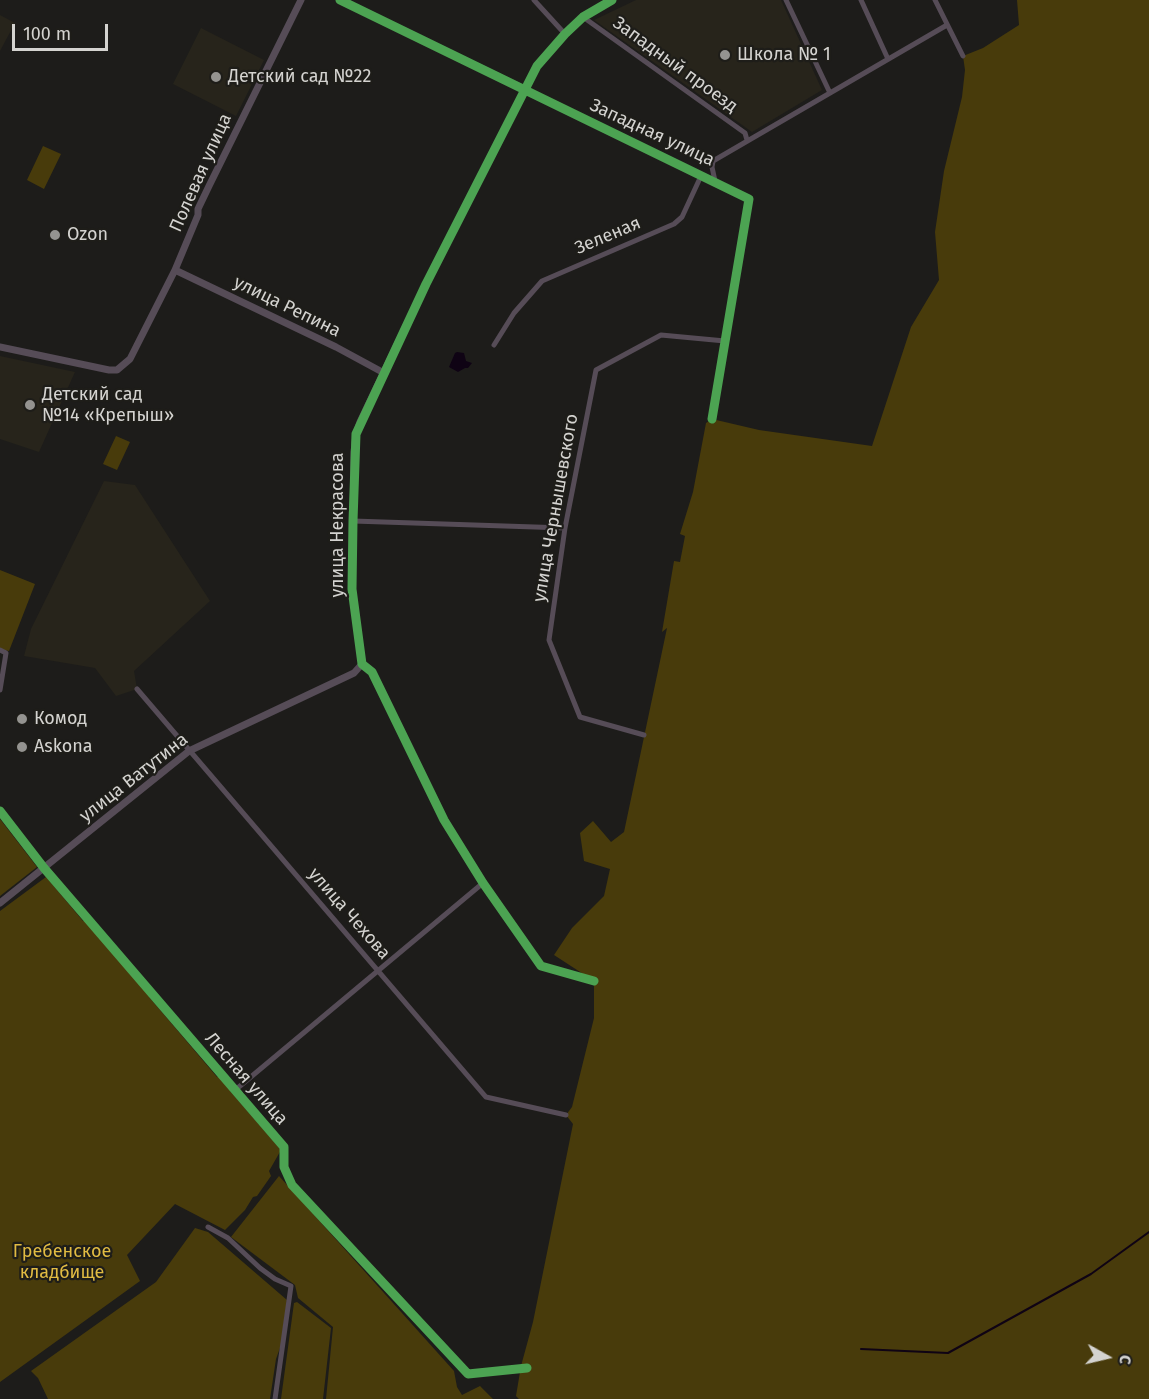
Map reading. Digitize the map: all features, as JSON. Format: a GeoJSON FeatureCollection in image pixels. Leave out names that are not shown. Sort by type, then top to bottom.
{"type":"FeatureCollection","features":[{"type":"Feature","properties":{"kind":"street","name":"Полевая улица"},"geometry":{"type":"LineString","coordinates":[[0,347],[109,370],[117,370],[130,359],[176,270],[201,201],[301,0]]}},
{"type":"Feature","properties":{"kind":"street","name":"Западная улица"},"geometry":{"type":"LineString","coordinates":[[340,0],[749,199],[712,419]]}},
{"type":"Feature","properties":{"kind":"street"},"geometry":{"type":"LineString","coordinates":[[534,0],[565,34]]}},
{"type":"Feature","properties":{"kind":"street"},"geometry":{"type":"LineString","coordinates":[[786,0],[830,93]]}},
{"type":"Feature","properties":{"kind":"street"},"geometry":{"type":"LineString","coordinates":[[861,0],[888,59]]}},
{"type":"Feature","properties":{"kind":"street"},"geometry":{"type":"LineString","coordinates":[[935,0],[963,56]]}},
{"type":"Feature","properties":{"kind":"street","name":"улица Некрасова"},"geometry":{"type":"LineString","coordinates":[[594,981],[541,966],[483,883],[444,820],[372,672],[362,664],[352,589],[356,434],[426,284],[537,66],[583,17],[608,1]]}},
{"type":"Feature","properties":{"kind":"street","name":"Западный проезд"},"geometry":{"type":"LineString","coordinates":[[583,17],[745,133],[747,140]]}},
{"type":"Feature","properties":{"kind":"street"},"geometry":{"type":"LineString","coordinates":[[715,181],[713,161],[947,26]]}},
{"type":"Feature","properties":{"kind":"street","name":"Зеленая"},"geometry":{"type":"LineString","coordinates":[[494,345],[514,313],[542,281],[674,224],[682,217],[701,176]]}},
{"type":"Feature","properties":{"kind":"street","name":"улица Репина"},"geometry":{"type":"LineString","coordinates":[[176,270],[336,347],[384,373]]}},
{"type":"Feature","properties":{"kind":"street","name":"улица Чернышевского"},"geometry":{"type":"LineString","coordinates":[[644,735],[580,717],[549,640],[565,528],[596,370],[661,335],[725,341]]}},
{"type":"Feature","properties":{"kind":"street"},"geometry":{"type":"LineString","coordinates":[[353,521],[565,528]]}},
{"type":"Feature","properties":{"kind":"street"},"geometry":{"type":"LineString","coordinates":[[0,650],[6,653],[0,690]]}},
{"type":"Feature","properties":{"kind":"street","name":"улица Ватутина"},"geometry":{"type":"LineString","coordinates":[[0,903],[189,751],[354,673],[362,664]]}},
{"type":"Feature","properties":{"kind":"street","name":"улица Чехова"},"geometry":{"type":"LineString","coordinates":[[137,689],[486,1097],[566,1115]]}},
{"type":"Feature","properties":{"kind":"street","name":"Лесная улица"},"geometry":{"type":"LineString","coordinates":[[1,811],[44,868],[284,1147],[284,1167],[292,1185],[468,1374],[527,1368]]}},
{"type":"Feature","properties":{"kind":"street"},"geometry":{"type":"LineString","coordinates":[[234,1091],[483,883]]}},
{"type":"Feature","properties":{"kind":"street"},"geometry":{"type":"LineString","coordinates":[[208,1227],[228,1238],[275,1279],[291,1286],[275,1399]]}},
{"type":"Feature","properties":{"kind":"shaded area","name":"Школа № 1"},"geometry":{"type":"Polygon","coordinates":[[[636,0],[781,0],[822,90],[752,132],[594,20],[636,0]]]}},
{"type":"Feature","properties":{"kind":"shaded area"},"geometry":{"type":"Polygon","coordinates":[[[0,15],[15,23],[0,51],[0,15]]]}},
{"type":"Feature","properties":{"kind":"shaded area","name":"Детский сад №22"},"geometry":{"type":"Polygon","coordinates":[[[201,28],[264,60],[236,116],[173,84],[201,28]]]}},
{"type":"Feature","properties":{"kind":"shaded area"},"geometry":{"type":"Polygon","coordinates":[[[457,352],[464,353],[466,361],[472,363],[468,368],[458,372],[449,367],[457,352]]]}},
{"type":"Feature","properties":{"kind":"shaded area","name":"Детский сад №14 «Крепыш»"},"geometry":{"type":"Polygon","coordinates":[[[0,356],[75,372],[39,452],[0,439],[0,356]]]}},
{"type":"Feature","properties":{"kind":"shaded area"},"geometry":{"type":"Polygon","coordinates":[[[104,481],[135,485],[210,601],[134,671],[137,689],[116,696],[95,668],[24,656],[31,629],[104,481]]]}},
{"type":"Feature","properties":{"kind":"green space"},"geometry":{"type":"Polygon","coordinates":[[[1017,0],[1149,0],[1149,1399],[519,1399],[516,1396],[521,1366],[533,1322],[573,1124],[566,1115],[572,1107],[594,1018],[594,981],[554,955],[572,928],[604,896],[610,869],[584,861],[580,833],[593,821],[611,842],[624,832],[667,628],[662,632],[674,561],[680,562],[685,536],[680,534],[693,492],[706,423],[712,419],[759,430],[872,446],[911,327],[939,280],[935,232],[944,171],[962,97],[965,70],[963,56],[983,48],[1019,25],[1017,0]]]}},
{"type":"Feature","properties":{"kind":"green space"},"geometry":{"type":"Polygon","coordinates":[[[43,146],[61,154],[44,189],[27,180],[43,146]]]}},
{"type":"Feature","properties":{"kind":"green space"},"geometry":{"type":"Polygon","coordinates":[[[116,436],[130,442],[117,470],[103,464],[116,436]]]}},
{"type":"Feature","properties":{"kind":"green space"},"geometry":{"type":"Polygon","coordinates":[[[0,570],[35,584],[9,651],[0,649],[0,570]]]}},
{"type":"Feature","properties":{"kind":"green space"},"geometry":{"type":"Polygon","coordinates":[[[0,819],[37,867],[0,896],[0,819]]]}},
{"type":"Feature","properties":{"kind":"green space","name":"Гребенское кладбище"},"geometry":{"type":"Polygon","coordinates":[[[46,877],[83,921],[87,921],[149,997],[217,1077],[221,1077],[230,1091],[281,1150],[269,1171],[271,1176],[257,1196],[253,1197],[245,1210],[225,1230],[175,1204],[127,1255],[140,1281],[0,1382],[0,911],[46,877]]]}},
{"type":"Feature","properties":{"kind":"green space"},"geometry":{"type":"Polygon","coordinates":[[[279,1176],[454,1371],[457,1387],[462,1395],[480,1386],[493,1399],[326,1399],[333,1327],[298,1298],[295,1285],[231,1237],[279,1176]]]}},
{"type":"Feature","properties":{"kind":"green space"},"geometry":{"type":"Polygon","coordinates":[[[195,1228],[208,1232],[287,1300],[270,1399],[48,1399],[38,1378],[31,1371],[156,1282],[195,1228]]]}},
{"type":"Feature","properties":{"kind":"green space"},"geometry":{"type":"Polygon","coordinates":[[[297,1302],[331,1328],[323,1399],[281,1399],[294,1303],[297,1302]]]}},
{"type":"Feature","properties":{"kind":"waterway"},"geometry":{"type":"LineString","coordinates":[[861,1349],[948,1353],[1091,1274],[1149,1232]]}},
{"type":"Feature","properties":{"kind":"cycle path"},"geometry":{"type":"LineString","coordinates":[[340,0],[749,199],[712,419]]}},
{"type":"Feature","properties":{"kind":"cycle path"},"geometry":{"type":"LineString","coordinates":[[594,981],[541,966],[483,883],[444,820],[372,672],[362,664],[352,589],[353,521],[356,434],[426,284],[537,66],[583,17],[612,0]]}},
{"type":"Feature","properties":{"kind":"cycle path"},"geometry":{"type":"LineString","coordinates":[[0,811],[44,868],[284,1147],[284,1167],[292,1185],[468,1374],[527,1368]]}},
{"type":"Feature","properties":{"kind":"place","name":"Школа № 1"},"geometry":{"type":"Point","coordinates":[725,55]}},
{"type":"Feature","properties":{"kind":"place","name":"Детский сад №22"},"geometry":{"type":"Point","coordinates":[216,77]}},
{"type":"Feature","properties":{"kind":"place","name":"Ozon"},"geometry":{"type":"Point","coordinates":[55,235]}},
{"type":"Feature","properties":{"kind":"place","name":"Детский сад №14 «Крепыш»"},"geometry":{"type":"Point","coordinates":[30,405]}},
{"type":"Feature","properties":{"kind":"place","name":"Комод"},"geometry":{"type":"Point","coordinates":[22,719]}},
{"type":"Feature","properties":{"kind":"place","name":"Askona"},"geometry":{"type":"Point","coordinates":[22,747]}}]}
